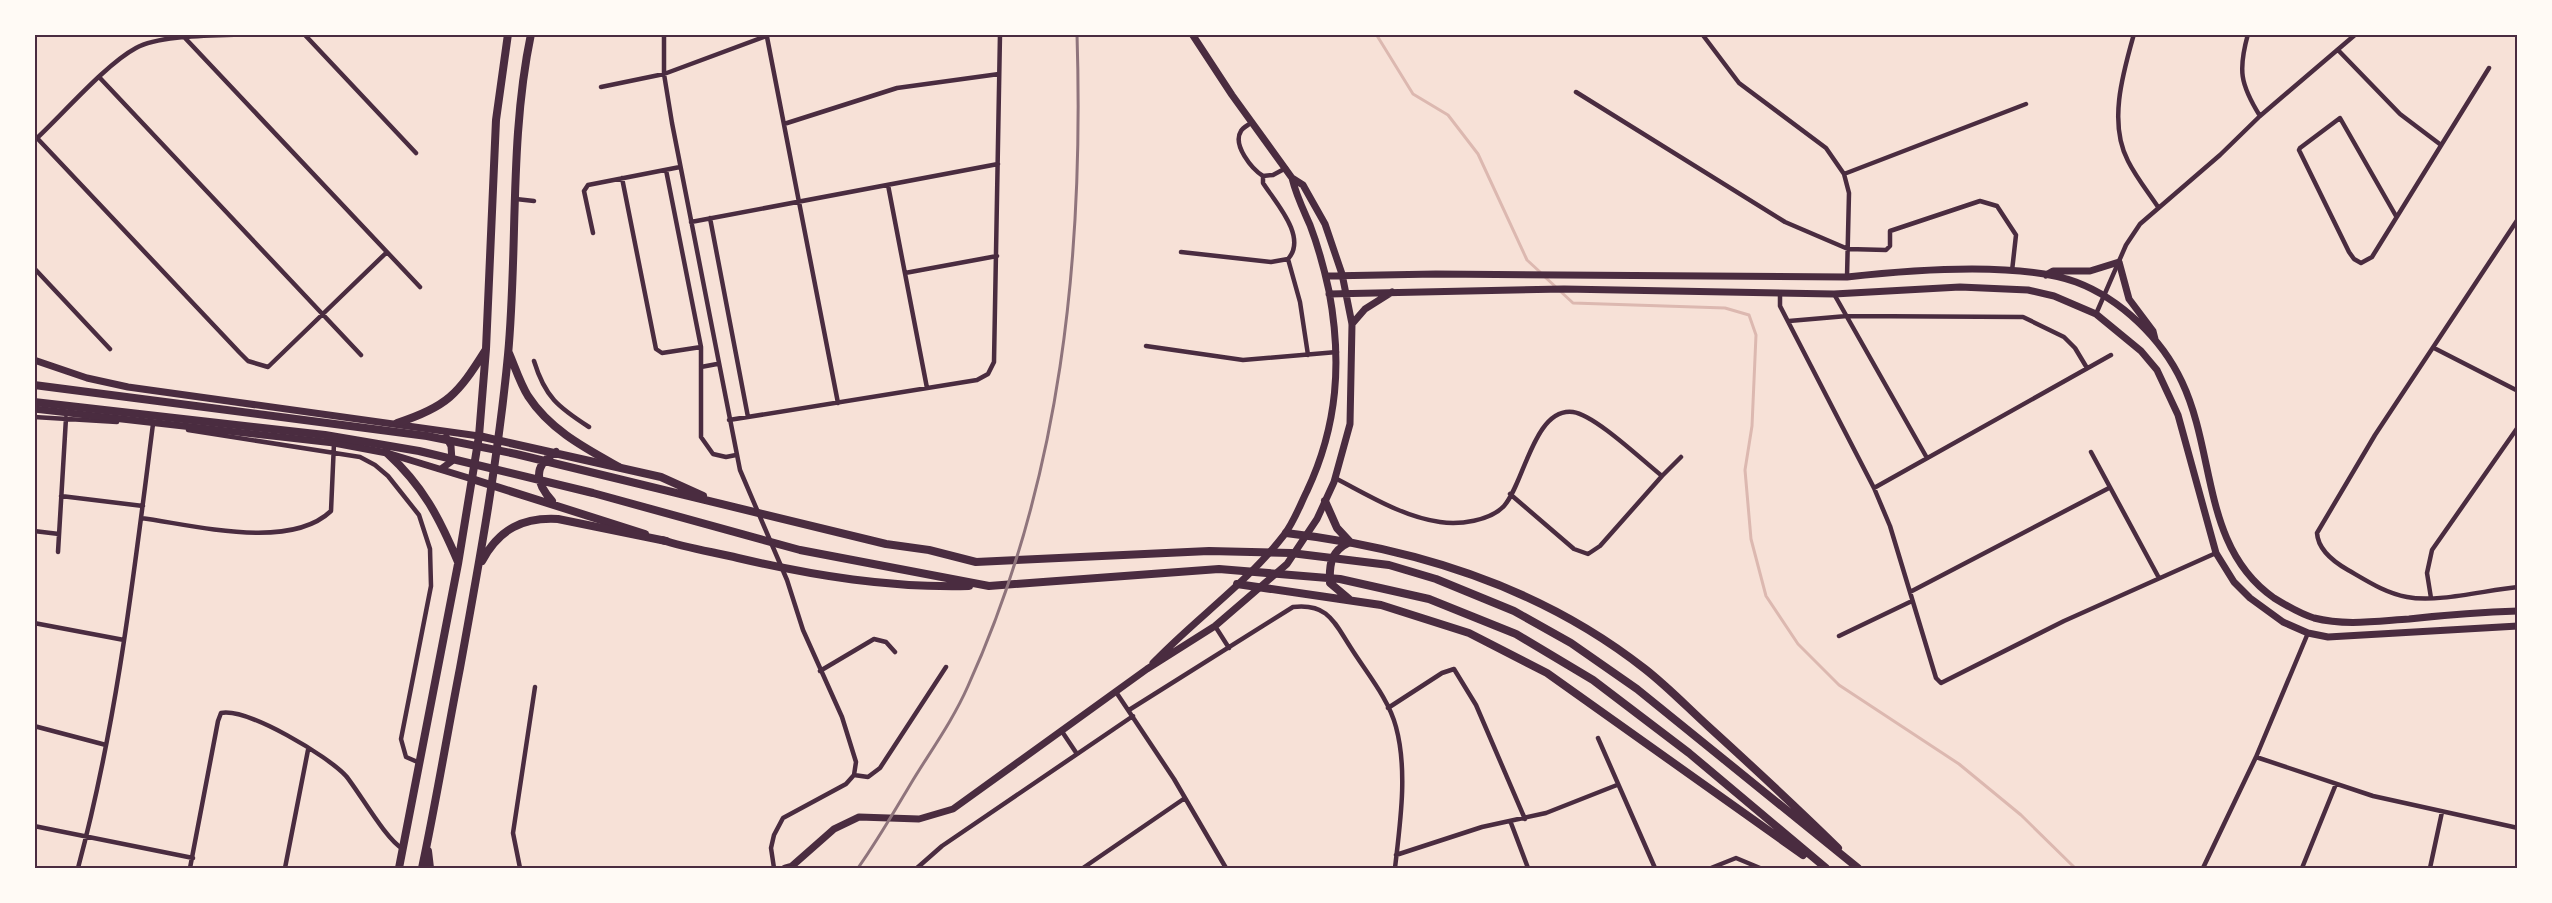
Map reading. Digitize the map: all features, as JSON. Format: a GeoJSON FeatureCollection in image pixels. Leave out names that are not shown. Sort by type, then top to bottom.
{"type":"FeatureCollection","features":[{"type":"Feature","properties":{"kind":"main road"},"geometry":{"type":"LineString","coordinates":[[399,868],[458,564],[479,436],[486,349],[496,120],[508,34]]}},
{"type":"Feature","properties":{"kind":"main road"},"geometry":{"type":"LineString","coordinates":[[422,868],[479,567],[500,439],[508,352],[523,76],[531,34]]}},
{"type":"Feature","properties":{"kind":"main road"},"geometry":{"type":"LineString","coordinates":[[1148,669],[1238,584],[1286,533],[1319,467],[1335,401],[1337,352],[1326,276],[1292,178],[1192,34]]}},
{"type":"Feature","properties":{"kind":"main road"},"geometry":{"type":"LineString","coordinates":[[785,868],[792,866],[834,829],[859,817],[919,819],[953,809],[1148,669],[1215,626],[1287,564],[1325,501],[1335,478],[1350,424],[1352,324],[1341,274],[1316,206],[1303,185],[1292,178]]}},
{"type":"Feature","properties":{"kind":"main road"},"geometry":{"type":"LineString","coordinates":[[2046,275],[2053,271],[2090,271],[2119,262],[2129,299],[2153,331],[2155,339]]}},
{"type":"Feature","properties":{"kind":"main road"},"geometry":{"type":"LineString","coordinates":[[1326,276],[1341,274],[1847,278],[1892,272],[2012,271],[2046,275],[2075,282],[2104,294],[2155,339],[2170,360],[2189,400],[2219,518],[2229,546],[2248,576],[2262,589],[2294,610],[2314,618],[2334,621],[2364,622],[2517,611]]}},
{"type":"Feature","properties":{"kind":"main road"},"geometry":{"type":"LineString","coordinates":[[1329,294],[1543,289],[1834,294],[1960,287],[2028,290],[2054,296],[2096,314],[2140,351],[2157,370],[2169,391],[2216,553],[2234,582],[2250,598],[2283,622],[2308,633],[2328,637],[2517,626]]}},
{"type":"Feature","properties":{"kind":"main road"},"geometry":{"type":"LineString","coordinates":[[1352,324],[1365,309],[1392,292]]}},
{"type":"Feature","properties":{"kind":"main road"},"geometry":{"type":"LineString","coordinates":[[397,423],[428,413],[441,406],[471,373],[486,349]]}},
{"type":"Feature","properties":{"kind":"main road"},"geometry":{"type":"LineString","coordinates":[[508,352],[527,394],[540,412],[556,428],[619,467]]}},
{"type":"Feature","properties":{"kind":"main road"},"geometry":{"type":"LineString","coordinates":[[34,360],[87,378],[128,387],[500,439],[661,477],[721,504]]}},
{"type":"Feature","properties":{"kind":"main road"},"geometry":{"type":"LineString","coordinates":[[35,385],[427,436],[516,454],[886,544],[929,550],[976,562],[1247,550],[1319,555],[1389,565],[1436,579],[1514,611],[1571,643],[1645,696],[1859,868]]}},
{"type":"Feature","properties":{"kind":"main road"},"geometry":{"type":"LineString","coordinates":[[34,402],[325,435],[419,451],[593,493],[800,550],[989,586]]}},
{"type":"Feature","properties":{"kind":"main road"},"geometry":{"type":"LineString","coordinates":[[34,409],[334,444],[387,453],[553,502],[666,541]]}},
{"type":"Feature","properties":{"kind":"main road"},"geometry":{"type":"LineString","coordinates":[[437,430],[445,436],[453,454],[452,461],[441,469]]}},
{"type":"Feature","properties":{"kind":"main road"},"geometry":{"type":"LineString","coordinates":[[553,502],[540,486],[539,475],[541,465],[556,452]]}},
{"type":"Feature","properties":{"kind":"main road"},"geometry":{"type":"LineString","coordinates":[[387,453],[412,476],[429,501],[458,564]]}},
{"type":"Feature","properties":{"kind":"main road"},"geometry":{"type":"LineString","coordinates":[[1325,501],[1337,528],[1350,542]]}},
{"type":"Feature","properties":{"kind":"main road"},"geometry":{"type":"LineString","coordinates":[[479,567],[489,549],[499,538],[524,521],[540,518],[558,519],[803,573],[856,582],[925,587],[989,586],[1219,569],[1340,579],[1429,599],[1516,634],[1593,680],[1689,753],[1824,868]]}},
{"type":"Feature","properties":{"kind":"main road"},"geometry":{"type":"LineString","coordinates":[[1286,533],[1350,542],[1441,562],[1507,587],[1603,640],[1646,669],[1859,868]]}},
{"type":"Feature","properties":{"kind":"main road"},"geometry":{"type":"LineString","coordinates":[[1350,542],[1335,550],[1329,565],[1330,583],[1352,601]]}},
{"type":"Feature","properties":{"kind":"main road"},"geometry":{"type":"LineString","coordinates":[[1238,584],[1381,605],[1469,633],[1547,673],[1824,868]]}},
{"type":"Feature","properties":{"kind":"main road"},"geometry":{"type":"LineString","coordinates":[[427,844],[430,868]]}},
{"type":"Feature","properties":{"kind":"street"},"geometry":{"type":"LineString","coordinates":[[250,34],[202,35],[137,47],[100,78],[36,139],[248,361],[268,367],[387,252]]}},
{"type":"Feature","properties":{"kind":"street"},"geometry":{"type":"LineString","coordinates":[[304,34],[416,153]]}},
{"type":"Feature","properties":{"kind":"street"},"geometry":{"type":"LineString","coordinates":[[664,34],[664,74],[736,455],[740,470],[787,580],[820,671],[852,746],[856,762],[854,775],[835,792],[794,810],[783,818],[774,835],[771,848],[774,868]]}},
{"type":"Feature","properties":{"kind":"street"},"geometry":{"type":"LineString","coordinates":[[729,420],[977,380],[988,374],[994,362],[1000,34]]}},
{"type":"Feature","properties":{"kind":"street"},"geometry":{"type":"LineString","coordinates":[[1702,34],[1739,83],[1826,148],[1844,174],[1849,193],[1847,278]]}},
{"type":"Feature","properties":{"kind":"street"},"geometry":{"type":"LineString","coordinates":[[2134,34],[2118,113],[2120,139],[2127,160],[2158,207]]}},
{"type":"Feature","properties":{"kind":"street"},"geometry":{"type":"LineString","coordinates":[[2248,34],[2240,76],[2248,97],[2260,116]]}},
{"type":"Feature","properties":{"kind":"street"},"geometry":{"type":"LineString","coordinates":[[2096,314],[2119,262],[2140,224],[2220,155],[2260,116],[2356,34]]}},
{"type":"Feature","properties":{"kind":"street"},"geometry":{"type":"LineString","coordinates":[[601,87],[664,74],[770,36],[784,124],[838,403]]}},
{"type":"Feature","properties":{"kind":"street"},"geometry":{"type":"LineString","coordinates":[[185,38],[420,287]]}},
{"type":"Feature","properties":{"kind":"street"},"geometry":{"type":"LineString","coordinates":[[2338,50],[2400,114],[2440,145]]}},
{"type":"Feature","properties":{"kind":"street"},"geometry":{"type":"LineString","coordinates":[[2396,216],[2340,118],[2299,150],[2354,259],[2361,262],[2372,257],[2489,68]]}},
{"type":"Feature","properties":{"kind":"street"},"geometry":{"type":"LineString","coordinates":[[784,124],[897,88],[999,74]]}},
{"type":"Feature","properties":{"kind":"street"},"geometry":{"type":"LineString","coordinates":[[100,78],[361,355]]}},
{"type":"Feature","properties":{"kind":"street"},"geometry":{"type":"LineString","coordinates":[[1576,92],[1785,222],[1848,249],[1886,250],[1890,246],[1890,231],[1986,201],[1997,206],[2016,236],[2012,271]]}},
{"type":"Feature","properties":{"kind":"street"},"geometry":{"type":"LineString","coordinates":[[1844,174],[2026,104]]}},
{"type":"Feature","properties":{"kind":"street"},"geometry":{"type":"LineString","coordinates":[[1252,122],[1240,134],[1240,145],[1249,162],[1263,176],[1263,183],[1290,225],[1294,237],[1294,248],[1288,259],[1300,302],[1308,355]]}},
{"type":"Feature","properties":{"kind":"street"},"geometry":{"type":"LineString","coordinates":[[691,222],[998,164]]}},
{"type":"Feature","properties":{"kind":"street"},"geometry":{"type":"LineString","coordinates":[[592,233],[584,191],[588,185],[680,167]]}},
{"type":"Feature","properties":{"kind":"street"},"geometry":{"type":"LineString","coordinates":[[1263,176],[1273,175],[1286,168]]}},
{"type":"Feature","properties":{"kind":"street"},"geometry":{"type":"LineString","coordinates":[[666,170],[701,347],[701,436],[713,454],[726,457],[736,455]]}},
{"type":"Feature","properties":{"kind":"street"},"geometry":{"type":"LineString","coordinates":[[622,178],[656,349],[662,352],[701,347]]}},
{"type":"Feature","properties":{"kind":"street"},"geometry":{"type":"LineString","coordinates":[[888,184],[927,388]]}},
{"type":"Feature","properties":{"kind":"street"},"geometry":{"type":"LineString","coordinates":[[516,200],[534,201]]}},
{"type":"Feature","properties":{"kind":"street"},"geometry":{"type":"LineString","coordinates":[[710,218],[748,417]]}},
{"type":"Feature","properties":{"kind":"street"},"geometry":{"type":"LineString","coordinates":[[2517,219],[2516,226],[2375,435],[2319,525],[2317,532],[2324,552],[2343,567],[2376,587],[2406,597],[2431,598],[2517,587]]}},
{"type":"Feature","properties":{"kind":"street"},"geometry":{"type":"LineString","coordinates":[[1181,252],[1271,262],[1288,259]]}},
{"type":"Feature","properties":{"kind":"street"},"geometry":{"type":"LineString","coordinates":[[905,273],[997,256]]}},
{"type":"Feature","properties":{"kind":"street"},"geometry":{"type":"LineString","coordinates":[[34,268],[110,349]]}},
{"type":"Feature","properties":{"kind":"street"},"geometry":{"type":"LineString","coordinates":[[1780,293],[1780,306],[1874,488],[1902,557],[1912,601],[1936,678],[1941,683],[2064,621],[2216,553]]}},
{"type":"Feature","properties":{"kind":"street"},"geometry":{"type":"LineString","coordinates":[[1834,294],[1927,458]]}},
{"type":"Feature","properties":{"kind":"street"},"geometry":{"type":"LineString","coordinates":[[1789,321],[1847,316],[2023,317],[2064,337],[2075,348],[2087,368]]}},
{"type":"Feature","properties":{"kind":"street"},"geometry":{"type":"LineString","coordinates":[[1146,346],[1243,360],[1337,352]]}},
{"type":"Feature","properties":{"kind":"street"},"geometry":{"type":"LineString","coordinates":[[2434,348],[2517,391]]}},
{"type":"Feature","properties":{"kind":"street"},"geometry":{"type":"LineString","coordinates":[[1874,488],[2111,355]]}},
{"type":"Feature","properties":{"kind":"street"},"geometry":{"type":"LineString","coordinates":[[534,361],[551,399],[559,408],[589,427]]}},
{"type":"Feature","properties":{"kind":"street"},"geometry":{"type":"LineString","coordinates":[[700,367],[717,364]]}},
{"type":"Feature","properties":{"kind":"street"},"geometry":{"type":"LineString","coordinates":[[1335,478],[1417,517],[1441,523],[1471,521],[1491,515],[1504,505],[1544,426],[1558,414],[1574,412],[1601,426],[1662,476]]}},
{"type":"Feature","properties":{"kind":"street"},"geometry":{"type":"LineString","coordinates":[[34,417],[153,424],[333,452],[360,457],[388,476],[414,508],[427,532],[430,549],[431,586],[401,739],[406,757],[420,763]]}},
{"type":"Feature","properties":{"kind":"street"},"geometry":{"type":"LineString","coordinates":[[58,552],[66,418]]}},
{"type":"Feature","properties":{"kind":"street"},"geometry":{"type":"LineString","coordinates":[[78,868],[87,837],[106,745],[124,640],[153,424]]}},
{"type":"Feature","properties":{"kind":"street"},"geometry":{"type":"LineString","coordinates":[[2431,598],[2427,573],[2432,550],[2517,427]]}},
{"type":"Feature","properties":{"kind":"street"},"geometry":{"type":"LineString","coordinates":[[141,518],[264,534],[303,527],[331,511],[334,444]]}},
{"type":"Feature","properties":{"kind":"street"},"geometry":{"type":"LineString","coordinates":[[2091,452],[2159,578]]}},
{"type":"Feature","properties":{"kind":"street"},"geometry":{"type":"LineString","coordinates":[[1510,494],[1574,549],[1588,554],[1600,546],[1681,457]]}},
{"type":"Feature","properties":{"kind":"street"},"geometry":{"type":"LineString","coordinates":[[1910,592],[2109,488]]}},
{"type":"Feature","properties":{"kind":"street"},"geometry":{"type":"LineString","coordinates":[[61,496],[143,506]]}},
{"type":"Feature","properties":{"kind":"street"},"geometry":{"type":"LineString","coordinates":[[34,531],[59,534]]}},
{"type":"Feature","properties":{"kind":"street"},"geometry":{"type":"LineString","coordinates":[[1839,636],[1912,601]]}},
{"type":"Feature","properties":{"kind":"street"},"geometry":{"type":"LineString","coordinates":[[1129,710],[1293,607],[1310,605],[1323,610],[1334,622],[1388,708],[1398,740],[1401,787],[1395,868]]}},
{"type":"Feature","properties":{"kind":"street"},"geometry":{"type":"LineString","coordinates":[[34,623],[124,640]]}},
{"type":"Feature","properties":{"kind":"street"},"geometry":{"type":"LineString","coordinates":[[1215,626],[1229,648]]}},
{"type":"Feature","properties":{"kind":"street"},"geometry":{"type":"LineString","coordinates":[[2203,868],[2256,757],[2308,633]]}},
{"type":"Feature","properties":{"kind":"street"},"geometry":{"type":"LineString","coordinates":[[820,671],[874,639],[886,642],[895,652]]}},
{"type":"Feature","properties":{"kind":"street"},"geometry":{"type":"LineString","coordinates":[[854,775],[868,777],[880,768],[946,667]]}},
{"type":"Feature","properties":{"kind":"street"},"geometry":{"type":"LineString","coordinates":[[1388,708],[1442,673],[1454,669],[1476,705],[1525,819]]}},
{"type":"Feature","properties":{"kind":"street"},"geometry":{"type":"LineString","coordinates":[[520,868],[513,834],[535,687]]}},
{"type":"Feature","properties":{"kind":"street"},"geometry":{"type":"LineString","coordinates":[[1116,692],[1185,798],[1226,868]]}},
{"type":"Feature","properties":{"kind":"street"},"geometry":{"type":"LineString","coordinates":[[190,868],[221,713],[229,712],[270,724],[308,750],[332,760],[403,849]]}},
{"type":"Feature","properties":{"kind":"street"},"geometry":{"type":"LineString","coordinates":[[917,868],[942,846],[1133,717]]}},
{"type":"Feature","properties":{"kind":"street"},"geometry":{"type":"LineString","coordinates":[[34,726],[106,745]]}},
{"type":"Feature","properties":{"kind":"street"},"geometry":{"type":"LineString","coordinates":[[1061,730],[1077,754]]}},
{"type":"Feature","properties":{"kind":"street"},"geometry":{"type":"LineString","coordinates":[[1598,738],[1655,868]]}},
{"type":"Feature","properties":{"kind":"street"},"geometry":{"type":"LineString","coordinates":[[285,868],[308,750]]}},
{"type":"Feature","properties":{"kind":"street"},"geometry":{"type":"LineString","coordinates":[[2256,757],[2336,784],[2442,813],[2517,828]]}},
{"type":"Feature","properties":{"kind":"street"},"geometry":{"type":"LineString","coordinates":[[1396,855],[1482,827],[1511,823],[1572,804],[1617,784]]}},
{"type":"Feature","properties":{"kind":"street"},"geometry":{"type":"LineString","coordinates":[[2302,868],[2336,784]]}},
{"type":"Feature","properties":{"kind":"street"},"geometry":{"type":"LineString","coordinates":[[1083,868],[1185,798]]}},
{"type":"Feature","properties":{"kind":"street"},"geometry":{"type":"LineString","coordinates":[[2430,868],[2442,813]]}},
{"type":"Feature","properties":{"kind":"street"},"geometry":{"type":"LineString","coordinates":[[1511,823],[1527,868]]}},
{"type":"Feature","properties":{"kind":"street"},"geometry":{"type":"LineString","coordinates":[[34,826],[193,858]]}},
{"type":"Feature","properties":{"kind":"street"},"geometry":{"type":"LineString","coordinates":[[1711,868],[1736,858],[1760,868]]}},
{"type":"Feature","properties":{"kind":"waterway"},"geometry":{"type":"LineString","coordinates":[[1376,34],[1413,94],[1448,115],[1478,154],[1527,260],[1540,272]]}},
{"type":"Feature","properties":{"kind":"waterway"},"geometry":{"type":"LineString","coordinates":[[1545,277],[1573,303],[1725,308],[1749,315],[1756,335],[1752,426],[1745,470],[1751,539],[1766,596],[1798,644],[1839,685],[1959,764],[2021,815],[2075,868]]}},
{"type":"Feature","properties":{"kind":"railway"},"geometry":{"type":"LineString","coordinates":[[858,868],[962,699],[1000,608],[1025,529],[1045,448],[1060,367],[1070,284],[1076,201],[1077,34]]}}]}
